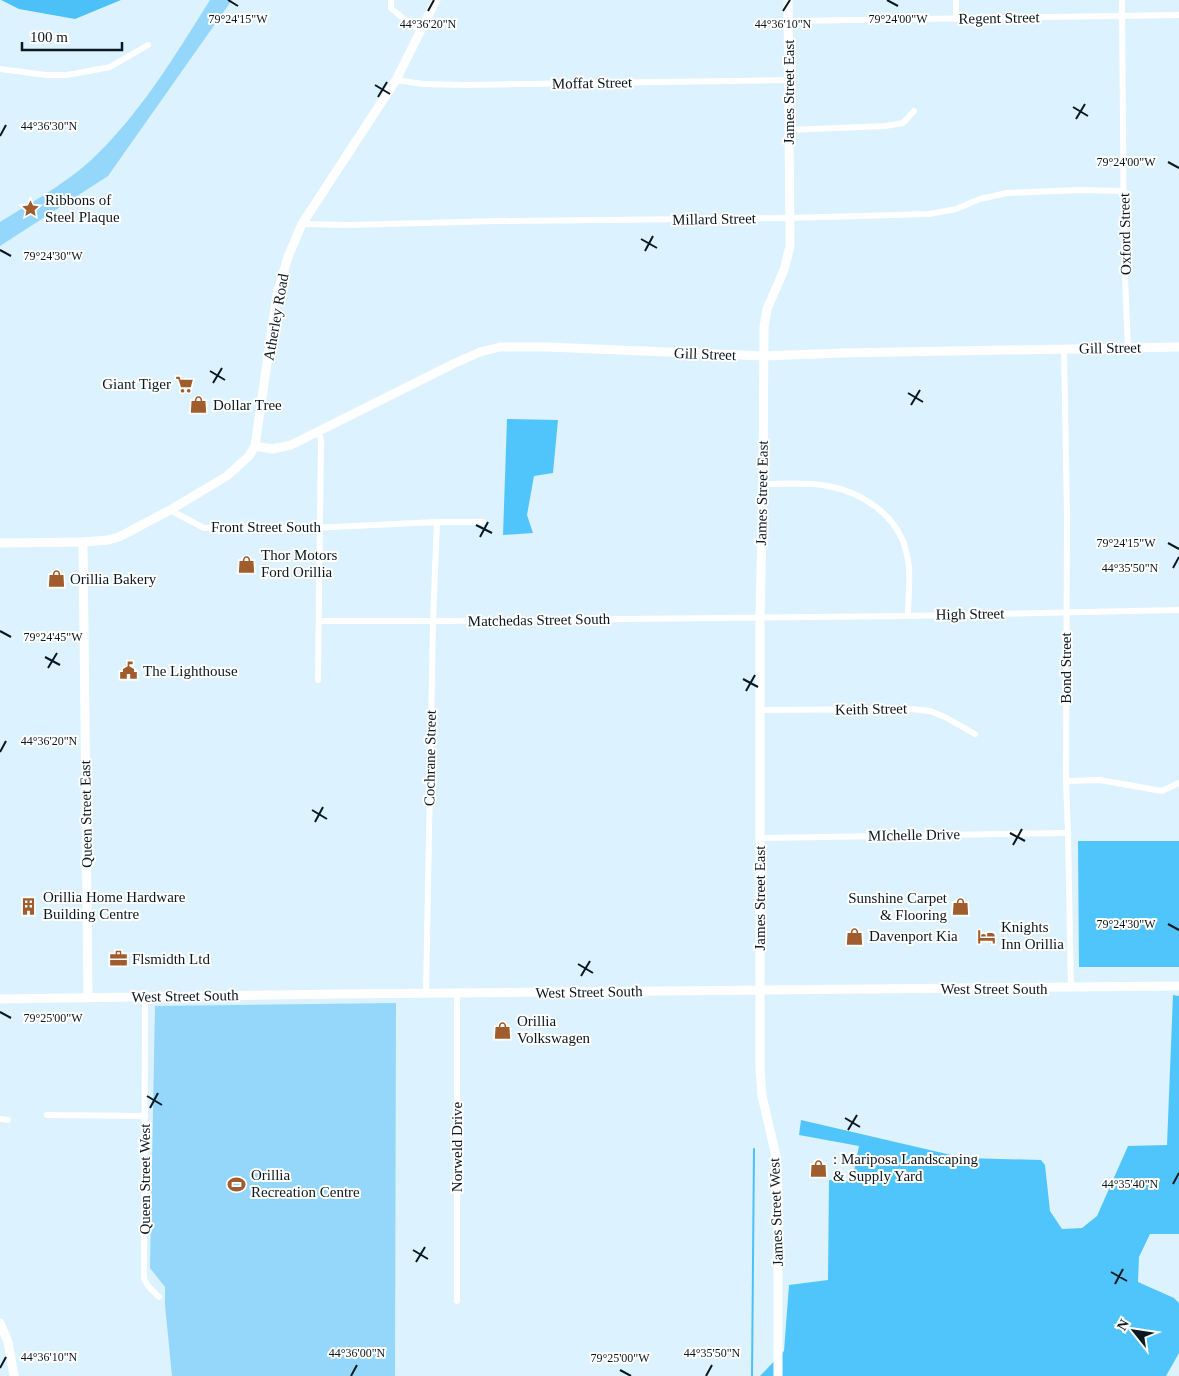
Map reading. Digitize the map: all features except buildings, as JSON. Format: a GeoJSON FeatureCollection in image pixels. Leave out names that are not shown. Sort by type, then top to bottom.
{"type":"FeatureCollection","features":[{"type":"Feature","properties":{"kind":"street"},"geometry":{"type":"LineString","coordinates":[[391,0],[391,8],[399,16],[421,30]]}},
{"type":"Feature","properties":{"kind":"street","name":"Atherley Road"},"geometry":{"type":"LineString","coordinates":[[255,446],[278,286],[288,257],[302,224],[396,80],[436,0]]}},
{"type":"Feature","properties":{"kind":"street","name":"James Street East"},"geometry":{"type":"LineString","coordinates":[[760,990],[760,617],[764,327],[766,309],[784,270],[790,246],[788,0]]}},
{"type":"Feature","properties":{"kind":"street"},"geometry":{"type":"LineString","coordinates":[[956,0],[956,19]]}},
{"type":"Feature","properties":{"kind":"street","name":"Oxford Street"},"geometry":{"type":"LineString","coordinates":[[1122,0],[1124,254],[1128,348]]}},
{"type":"Feature","properties":{"kind":"street","name":"Regent Street"},"geometry":{"type":"LineString","coordinates":[[788,21],[1179,15]]}},
{"type":"Feature","properties":{"kind":"street"},"geometry":{"type":"LineString","coordinates":[[0,69],[46,75],[67,75],[110,67],[148,45]]}},
{"type":"Feature","properties":{"kind":"street","name":"Moffat Street"},"geometry":{"type":"LineString","coordinates":[[396,80],[423,84],[466,85],[789,80]]}},
{"type":"Feature","properties":{"kind":"street"},"geometry":{"type":"LineString","coordinates":[[789,130],[903,124],[914,111]]}},
{"type":"Feature","properties":{"kind":"street","name":"Millard Street"},"geometry":{"type":"LineString","coordinates":[[302,224],[348,225],[497,221],[789,218],[929,214],[956,209],[980,199],[1007,193],[1079,190],[1124,191]]}},
{"type":"Feature","properties":{"kind":"street","name":"Gill Street"},"geometry":{"type":"LineString","coordinates":[[255,446],[277,449],[291,445],[453,364],[480,352],[500,347],[548,347],[764,356],[842,352],[1179,347]]}},
{"type":"Feature","properties":{"kind":"street","name":"Bond Street"},"geometry":{"type":"LineString","coordinates":[[1064,349],[1067,516],[1066,781],[1071,988]]}},
{"type":"Feature","properties":{"kind":"street"},"geometry":{"type":"LineString","coordinates":[[318,432],[321,440],[318,680]]}},
{"type":"Feature","properties":{"kind":"street"},"geometry":{"type":"LineString","coordinates":[[0,543],[83,542],[112,539],[170,510],[227,476],[249,456],[255,446]]}},
{"type":"Feature","properties":{"kind":"street"},"geometry":{"type":"LineString","coordinates":[[763,484],[816,484],[840,489],[862,498],[882,512],[898,529],[906,551],[909,572],[908,616]]}},
{"type":"Feature","properties":{"kind":"street","name":"Front Street South"},"geometry":{"type":"LineString","coordinates":[[170,510],[204,528],[320,528],[437,522],[483,522]]}},
{"type":"Feature","properties":{"kind":"street","name":"Cochrane Street"},"geometry":{"type":"LineString","coordinates":[[426,994],[433,621],[437,522]]}},
{"type":"Feature","properties":{"kind":"street","name":"Queen Street East"},"geometry":{"type":"LineString","coordinates":[[83,542],[88,997]]}},
{"type":"Feature","properties":{"kind":"street","name":"High Street"},"geometry":{"type":"LineString","coordinates":[[760,617],[1179,610]]}},
{"type":"Feature","properties":{"kind":"street","name":"Matchedas Street South"},"geometry":{"type":"LineString","coordinates":[[319,621],[760,617]]}},
{"type":"Feature","properties":{"kind":"street","name":"Keith Street"},"geometry":{"type":"LineString","coordinates":[[760,710],[930,710],[975,734]]}},
{"type":"Feature","properties":{"kind":"street"},"geometry":{"type":"LineString","coordinates":[[1066,781],[1100,780],[1162,791],[1179,783]]}},
{"type":"Feature","properties":{"kind":"street","name":"MIchelle Drive"},"geometry":{"type":"LineString","coordinates":[[759,838],[1068,833]]}},
{"type":"Feature","properties":{"kind":"street","name":"West Street South"},"geometry":{"type":"LineString","coordinates":[[0,999],[1179,986]]}},
{"type":"Feature","properties":{"kind":"street","name":"James Street West"},"geometry":{"type":"LineString","coordinates":[[760,990],[762,1096],[776,1156],[778,1191],[778,1376]]}},
{"type":"Feature","properties":{"kind":"street","name":"Norweld Drive"},"geometry":{"type":"LineString","coordinates":[[457,994],[457,1301]]}},
{"type":"Feature","properties":{"kind":"street","name":"Queen Street West"},"geometry":{"type":"LineString","coordinates":[[145,997],[144,1279],[159,1297]]}},
{"type":"Feature","properties":{"kind":"street"},"geometry":{"type":"LineString","coordinates":[[47,1115],[145,1116]]}},
{"type":"Feature","properties":{"kind":"street"},"geometry":{"type":"LineString","coordinates":[[0,1119],[8,1120]]}},
{"type":"Feature","properties":{"kind":"street"},"geometry":{"type":"LineString","coordinates":[[0,1322],[14,1376]]}},
{"type":"Feature","properties":{"kind":"shaded area"},"geometry":{"type":"Polygon","coordinates":[[[1,0],[121,0],[75,19],[19,9],[1,0]]]}},
{"type":"Feature","properties":{"kind":"shaded area"},"geometry":{"type":"Polygon","coordinates":[[[210,0],[232,0],[108,176],[0,246],[0,222],[79,171],[124,125],[155,85],[210,0]]]}},
{"type":"Feature","properties":{"kind":"shaded area"},"geometry":{"type":"Polygon","coordinates":[[[507,419],[558,420],[553,473],[534,476],[527,515],[533,533],[503,535],[507,419]]]}},
{"type":"Feature","properties":{"kind":"shaded area"},"geometry":{"type":"Polygon","coordinates":[[[1078,841],[1179,841],[1179,967],[1079,967],[1078,841]]]}},
{"type":"Feature","properties":{"kind":"shaded area"},"geometry":{"type":"Polygon","coordinates":[[[1173,995],[1179,996],[1179,1234],[1150,1234],[1139,1257],[1138,1282],[1174,1298],[1179,1303],[1179,1353],[1166,1376],[760,1376],[784,1351],[789,1285],[828,1280],[829,1180],[852,1181],[859,1146],[799,1135],[801,1120],[964,1158],[1041,1160],[1045,1165],[1050,1211],[1062,1229],[1082,1228],[1097,1216],[1128,1146],[1167,1145],[1173,995]]]}},
{"type":"Feature","properties":{"kind":"shaded area"},"geometry":{"type":"Polygon","coordinates":[[[396,1003],[395,1376],[172,1376],[165,1287],[150,1268],[155,1006],[396,1003]]]}},
{"type":"Feature","properties":{"kind":"waterway"},"geometry":{"type":"LineString","coordinates":[[752,1376],[754,1149]]}},
{"type":"Feature","properties":{"kind":"place","name":"Ribbons of Steel Plaque"},"geometry":{"type":"Point","coordinates":[31,209]}},
{"type":"Feature","properties":{"kind":"place","name":"Giant Tiger"},"geometry":{"type":"Point","coordinates":[185,384]}},
{"type":"Feature","properties":{"kind":"place","name":"Dollar Tree"},"geometry":{"type":"Point","coordinates":[199,405]}},
{"type":"Feature","properties":{"kind":"place","name":"Thor Motors Ford Orillia"},"geometry":{"type":"Point","coordinates":[247,564]}},
{"type":"Feature","properties":{"kind":"place","name":"Orillia Bakery"},"geometry":{"type":"Point","coordinates":[56,579]}},
{"type":"Feature","properties":{"kind":"place","name":"The Lighthouse"},"geometry":{"type":"Point","coordinates":[129,671]}},
{"type":"Feature","properties":{"kind":"place","name":"Orillia Home Hardware Building Centre"},"geometry":{"type":"Point","coordinates":[29,906]}},
{"type":"Feature","properties":{"kind":"place","name":"Sunshine Carpet & Flooring"},"geometry":{"type":"Point","coordinates":[961,907]}},
{"type":"Feature","properties":{"kind":"place","name":"Davenport Kia"},"geometry":{"type":"Point","coordinates":[855,936]}},
{"type":"Feature","properties":{"kind":"place","name":"Knights Inn Orillia"},"geometry":{"type":"Point","coordinates":[987,936]}},
{"type":"Feature","properties":{"kind":"place","name":"Flsmidth Ltd"},"geometry":{"type":"Point","coordinates":[118,959]}},
{"type":"Feature","properties":{"kind":"place","name":"Orillia Volkswagen"},"geometry":{"type":"Point","coordinates":[503,1030]}},
{"type":"Feature","properties":{"kind":"place","name":": Mariposa Landscaping & Supply Yard"},"geometry":{"type":"Point","coordinates":[819,1168]}},
{"type":"Feature","properties":{"kind":"place","name":"Orillia Recreation Centre"},"geometry":{"type":"Point","coordinates":[237,1184]}}]}
